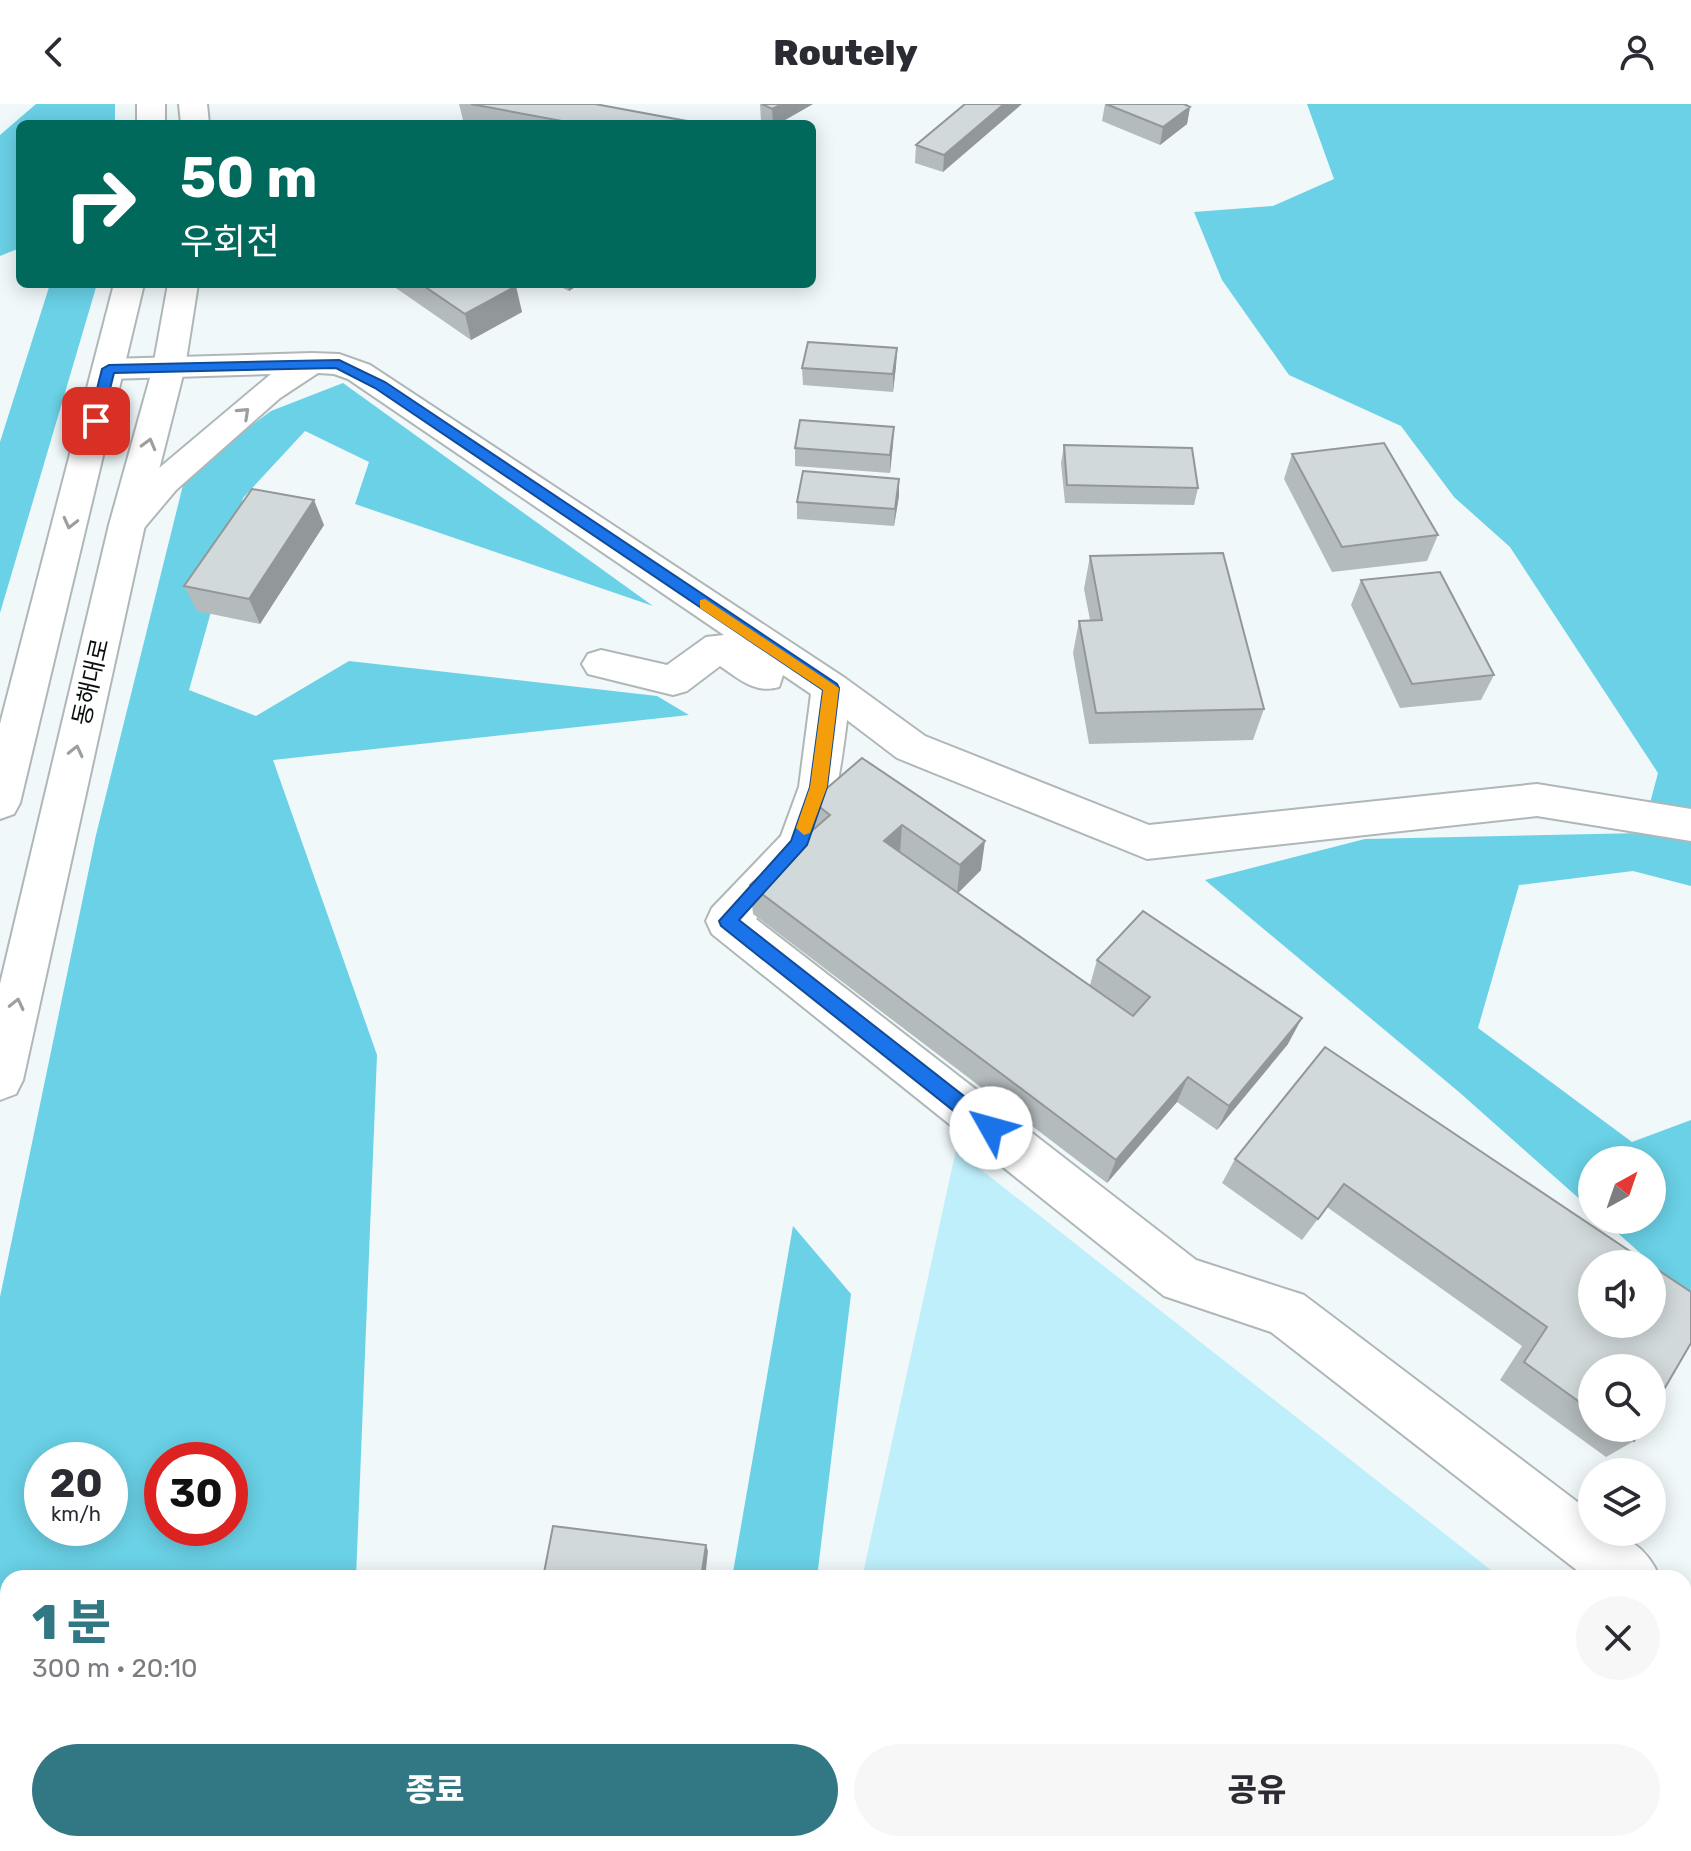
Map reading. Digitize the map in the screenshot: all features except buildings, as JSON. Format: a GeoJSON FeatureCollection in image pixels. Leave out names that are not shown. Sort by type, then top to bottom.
{"type":"FeatureCollection","features":[{"type":"Feature","properties":{"kind":"street"},"geometry":{"type":"LineString","coordinates":[[0,803],[128,288]]}},
{"type":"Feature","properties":{"kind":"street","name":"동해대로"},"geometry":{"type":"LineString","coordinates":[[0,1080],[127,525],[169,367],[182,288]]}},
{"type":"Feature","properties":{"kind":"street"},"geometry":{"type":"LineString","coordinates":[[109,369],[312,363],[339,364],[359,372],[829,703]]}},
{"type":"Feature","properties":{"kind":"street"},"geometry":{"type":"LineString","coordinates":[[127,525],[164,482],[268,391],[312,363]]}},
{"type":"Feature","properties":{"kind":"street"},"geometry":{"type":"LineString","coordinates":[[601,664],[673,681],[719,647],[911,747],[1147,842],[1537,800],[1691,825]]}},
{"type":"Feature","properties":{"kind":"street"},"geometry":{"type":"LineString","coordinates":[[829,703],[819,787],[798,845],[727,921],[1182,1279],[1286,1312],[1622,1570]]}},
{"type":"Feature","properties":{"kind":"shaded area"},"geometry":{"type":"Polygon","coordinates":[[[36,104],[115,104],[115,120],[17,120],[36,104]]]}},
{"type":"Feature","properties":{"kind":"shaded area"},"geometry":{"type":"Polygon","coordinates":[[[1307,104],[1691,104],[1691,886],[1633,871],[1519,885],[1478,1028],[1632,1142],[1691,1120],[1691,1298],[1666,1276],[1666,1250],[1637,1250],[1619,1234],[1666,1234],[1666,1146],[1578,1146],[1578,1198],[1459,1092],[1205,880],[1365,839],[1642,833],[1658,773],[1510,547],[1454,497],[1401,426],[1289,375],[1222,280],[1194,212],[1273,206],[1334,179],[1307,104]]]}},
{"type":"Feature","properties":{"kind":"shaded area"},"geometry":{"type":"Polygon","coordinates":[[[16,121],[16,250],[0,256],[0,135],[16,121]]]}},
{"type":"Feature","properties":{"kind":"shaded area"},"geometry":{"type":"Polygon","coordinates":[[[49,288],[96,288],[0,613],[0,442],[49,288]]]}},
{"type":"Feature","properties":{"kind":"shaded area"},"geometry":{"type":"Polygon","coordinates":[[[343,383],[653,606],[355,504],[369,462],[305,431],[243,498],[189,690],[256,716],[349,661],[657,696],[689,715],[273,760],[377,1055],[356,1570],[0,1570],[0,1297],[96,835],[186,473],[271,411],[343,383]]]}},
{"type":"Feature","properties":{"kind":"shaded area"},"geometry":{"type":"Polygon","coordinates":[[[956,1150],[1491,1570],[864,1570],[956,1150]]]}},
{"type":"Feature","properties":{"kind":"shaded area"},"geometry":{"type":"Polygon","coordinates":[[[793,1226],[851,1294],[818,1570],[733,1570],[793,1226]]]}},
{"type":"Feature","properties":{"kind":"slow traffic"},"geometry":{"type":"LineString","coordinates":[[705,604],[831,688],[819,787],[804,828]]}},
{"type":"Feature","properties":{"kind":"route"},"geometry":{"type":"LineString","coordinates":[[96,421],[109,369],[339,364],[380,385],[831,688],[819,787],[798,845],[727,921],[991,1128]]}}]}
